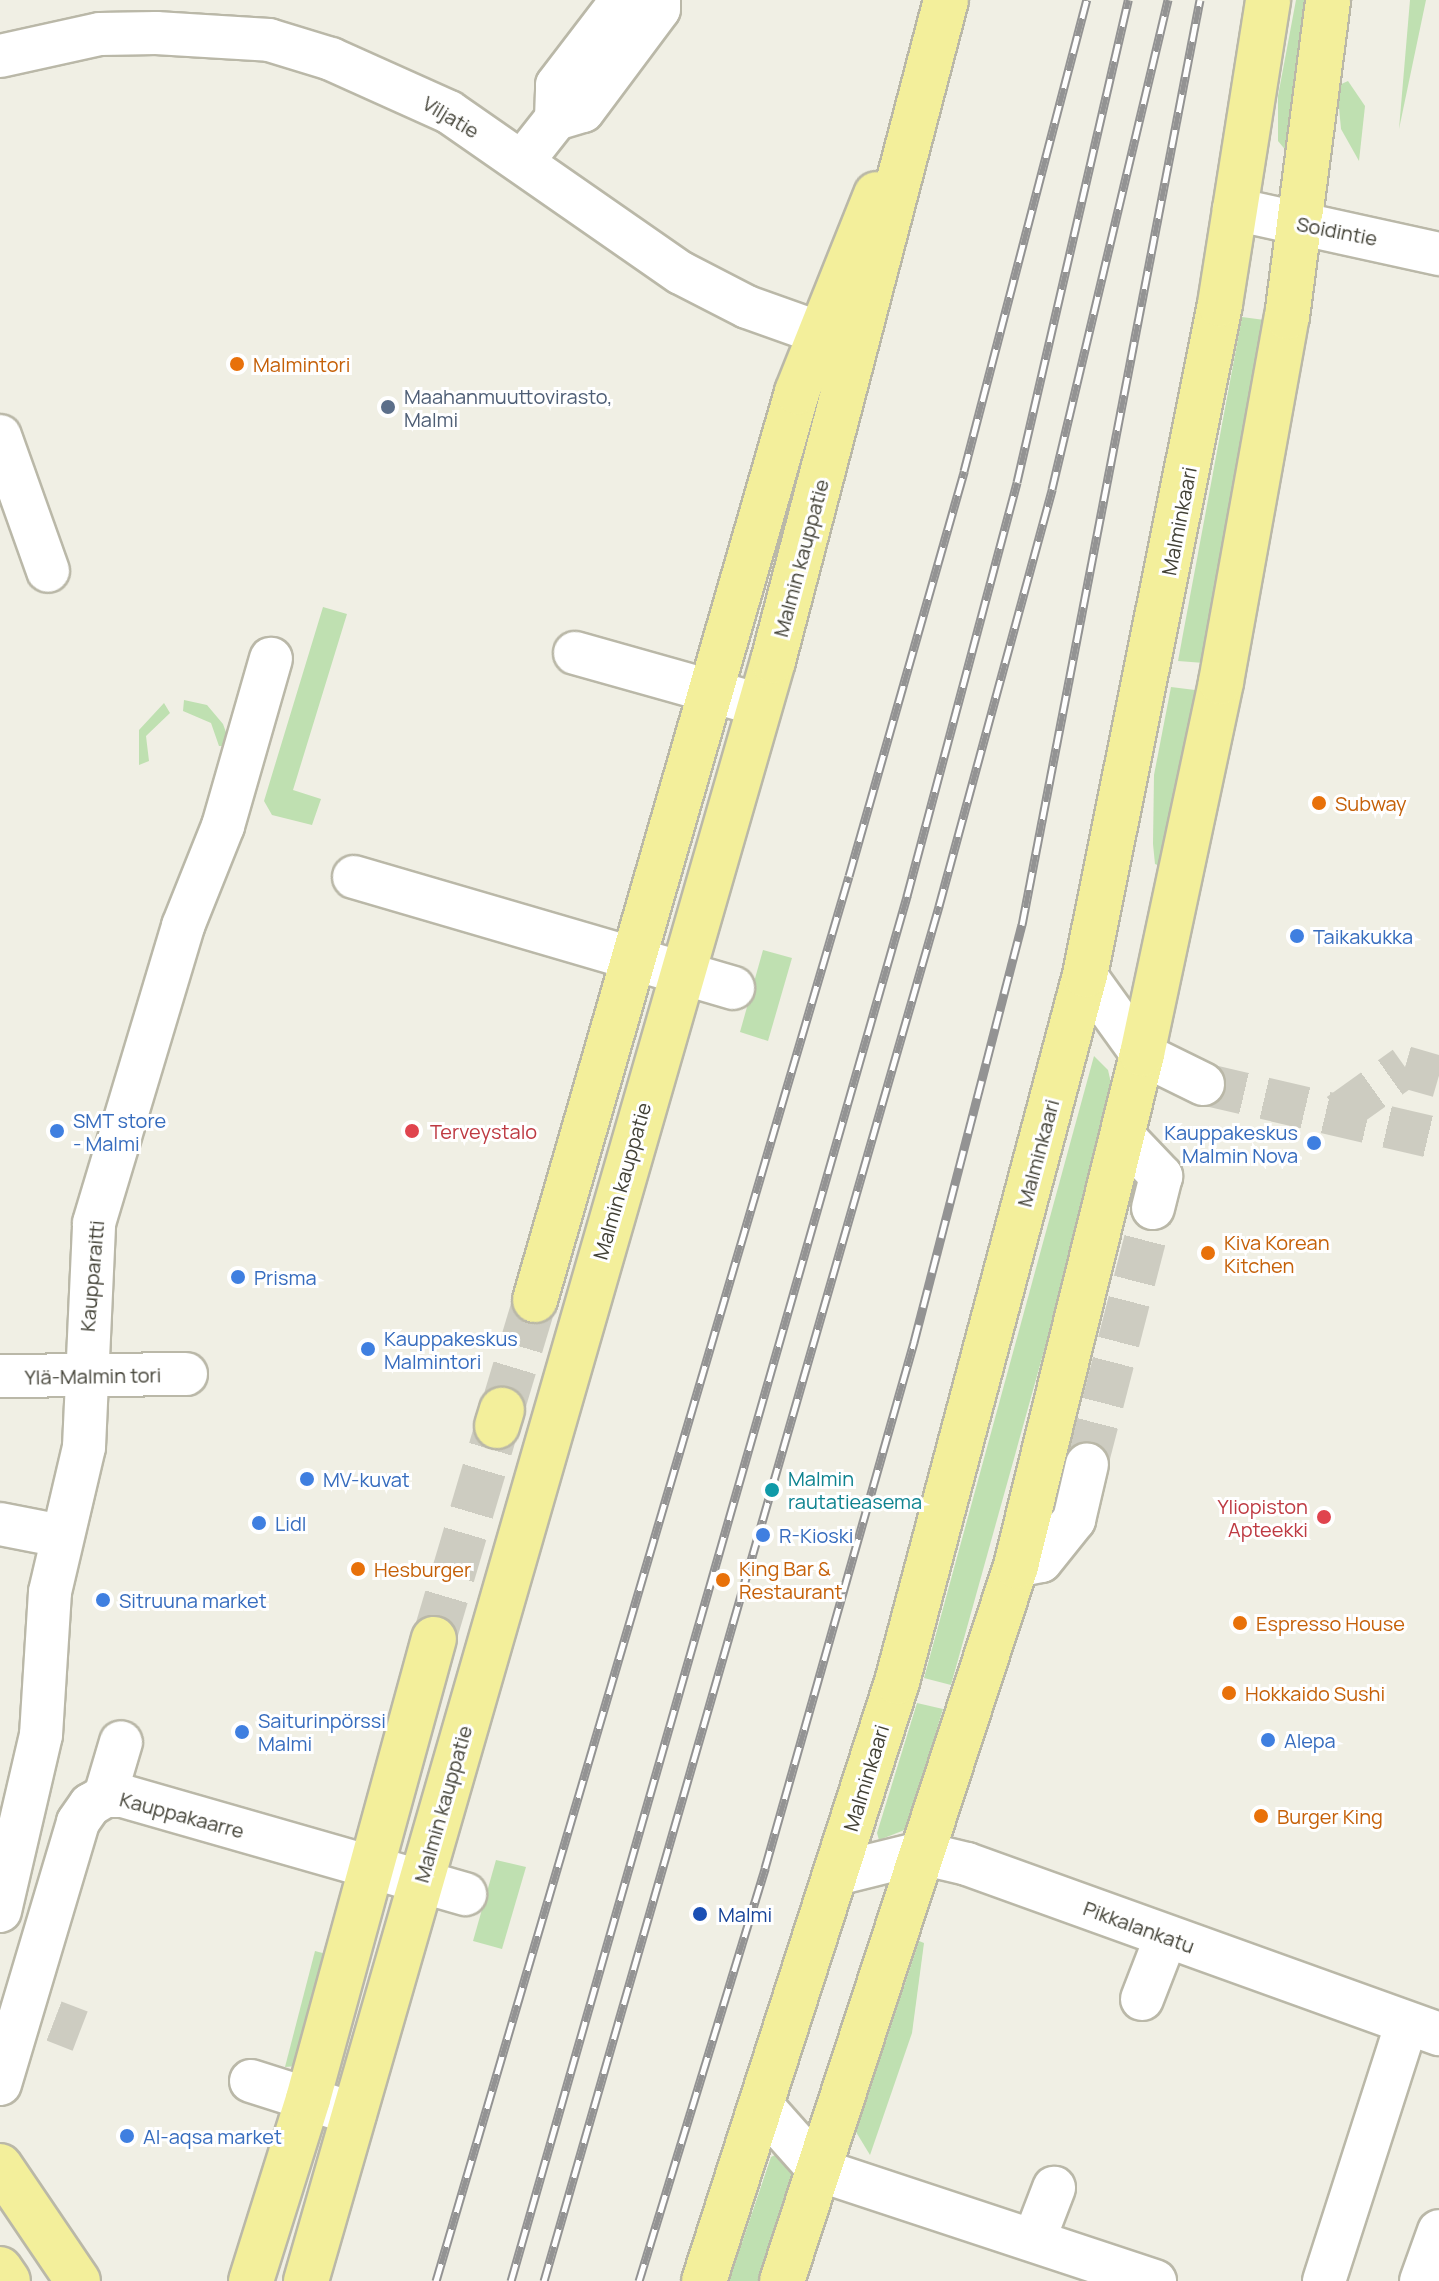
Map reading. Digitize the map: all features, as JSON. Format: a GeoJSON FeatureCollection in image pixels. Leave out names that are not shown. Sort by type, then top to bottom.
{"type":"FeatureCollection","features":[{"type":"Feature","properties":{"kind":"main road","name":"Malmin kauppatie"},"geometry":{"type":"LineString","coordinates":[[535,1300],[712,692],[839,340],[927,78],[946,0]]}},
{"type":"Feature","properties":{"kind":"main road","name":"Malminkaari"},"geometry":{"type":"LineString","coordinates":[[704,2281],[897,1682],[1085,975],[1150,671],[1234,209],[1268,0]]}},
{"type":"Feature","properties":{"kind":"main road"},"geometry":{"type":"LineString","coordinates":[[782,2281],[1016,1566],[1142,1054],[1221,682],[1299,224],[1328,0]]}},
{"type":"Feature","properties":{"kind":"main road","name":"Malmin kauppatie"},"geometry":{"type":"LineString","coordinates":[[306,2281],[760,705],[839,340]]}},
{"type":"Feature","properties":{"kind":"main road"},"geometry":{"type":"LineString","coordinates":[[251,2281],[308,2099],[434,1639]]}},
{"type":"Feature","properties":{"kind":"main road"},"geometry":{"type":"LineString","coordinates":[[0,2166],[78,2281]]}},
{"type":"Feature","properties":{"kind":"main road"},"geometry":{"type":"LineString","coordinates":[[0,2269],[8,2281]]}},
{"type":"Feature","properties":{"kind":"street"},"geometry":{"type":"LineString","coordinates":[[556,119],[557,85],[622,0]]}},
{"type":"Feature","properties":{"kind":"street"},"geometry":{"type":"LineString","coordinates":[[522,162],[556,119],[583,111],[659,9],[659,0]]}},
{"type":"Feature","properties":{"kind":"street","name":"Viljatie"},"geometry":{"type":"LineString","coordinates":[[0,56],[100,34],[269,40],[399,86],[522,162],[681,273],[747,307],[839,340]]}},
{"type":"Feature","properties":{"kind":"street","name":"Soidintie"},"geometry":{"type":"LineString","coordinates":[[1234,209],[1439,254]]}},
{"type":"Feature","properties":{"kind":"street"},"geometry":{"type":"LineString","coordinates":[[0,436],[48,571]]}},
{"type":"Feature","properties":{"kind":"street"},"geometry":{"type":"LineString","coordinates":[[575,653],[760,705]]}},
{"type":"Feature","properties":{"kind":"street","name":"Kaupparaitti"},"geometry":{"type":"LineString","coordinates":[[0,1911],[41,1735],[50,1592],[84,1447],[94,1223],[183,926],[223,826],[271,659]]}},
{"type":"Feature","properties":{"kind":"street"},"geometry":{"type":"LineString","coordinates":[[354,877],[733,988]]}},
{"type":"Feature","properties":{"kind":"street"},"geometry":{"type":"LineString","coordinates":[[1085,975],[1142,1054],[1203,1084]]}},
{"type":"Feature","properties":{"kind":"street"},"geometry":{"type":"LineString","coordinates":[[1122,1135],[1161,1176],[1153,1208]]}},
{"type":"Feature","properties":{"kind":"street","name":"Ylä-Malmin tori"},"geometry":{"type":"LineString","coordinates":[[0,1376],[186,1374]]}},
{"type":"Feature","properties":{"kind":"street"},"geometry":{"type":"LineString","coordinates":[[1016,1566],[1041,1561],[1074,1520],[1087,1464]]}},
{"type":"Feature","properties":{"kind":"street"},"geometry":{"type":"LineString","coordinates":[[0,1524],[62,1536]]}},
{"type":"Feature","properties":{"kind":"street"},"geometry":{"type":"LineString","coordinates":[[105,1796],[121,1742]]}},
{"type":"Feature","properties":{"kind":"street","name":"Kauppakaarre"},"geometry":{"type":"LineString","coordinates":[[0,2084],[39,2019],[78,1822],[90,1805],[105,1796],[123,1796],[465,1894]]}},
{"type":"Feature","properties":{"kind":"street","name":"Pikkalankatu"},"geometry":{"type":"LineString","coordinates":[[836,1874],[921,1853],[967,1864],[1423,2028]]}},
{"type":"Feature","properties":{"kind":"street"},"geometry":{"type":"LineString","coordinates":[[1142,1999],[1166,1937]]}},
{"type":"Feature","properties":{"kind":"street"},"geometry":{"type":"LineString","coordinates":[[1324,2281],[1423,2028]]}},
{"type":"Feature","properties":{"kind":"street"},"geometry":{"type":"LineString","coordinates":[[251,2081],[355,2114]]}},
{"type":"Feature","properties":{"kind":"street"},"geometry":{"type":"LineString","coordinates":[[762,2106],[819,2170],[1155,2281]]}},
{"type":"Feature","properties":{"kind":"street"},"geometry":{"type":"LineString","coordinates":[[1034,2240],[1054,2188]]}},
{"type":"Feature","properties":{"kind":"street"},"geometry":{"type":"LineString","coordinates":[[1421,2281],[1439,2231]]}},
{"type":"Feature","properties":{"kind":"green space"},"geometry":{"type":"Polygon","coordinates":[[[1296,0],[1308,0],[1288,153],[1278,141],[1278,96],[1296,0]]]}},
{"type":"Feature","properties":{"kind":"green space"},"geometry":{"type":"Polygon","coordinates":[[[1410,0],[1426,0],[1399,129],[1410,0]]]}},
{"type":"Feature","properties":{"kind":"green space"},"geometry":{"type":"Polygon","coordinates":[[[1348,81],[1365,106],[1359,161],[1341,129],[1337,86],[1348,81]]]}},
{"type":"Feature","properties":{"kind":"green space"},"geometry":{"type":"Polygon","coordinates":[[[1242,317],[1272,321],[1204,663],[1178,661],[1242,317]]]}},
{"type":"Feature","properties":{"kind":"green space"},"geometry":{"type":"Polygon","coordinates":[[[323,607],[347,614],[293,790],[321,799],[312,825],[272,815],[264,801],[323,607]]]}},
{"type":"Feature","properties":{"kind":"green space"},"geometry":{"type":"Polygon","coordinates":[[[1171,687],[1195,690],[1160,866],[1155,864],[1153,844],[1154,775],[1171,687]]]}},
{"type":"Feature","properties":{"kind":"green space"},"geometry":{"type":"Polygon","coordinates":[[[184,700],[207,705],[223,724],[231,746],[219,746],[211,723],[183,711],[184,700]]]}},
{"type":"Feature","properties":{"kind":"green space"},"geometry":{"type":"Polygon","coordinates":[[[164,703],[170,713],[146,736],[149,761],[139,765],[139,730],[164,703]]]}},
{"type":"Feature","properties":{"kind":"green space"},"geometry":{"type":"Polygon","coordinates":[[[763,950],[792,958],[768,1041],[740,1032],[763,950]]]}},
{"type":"Feature","properties":{"kind":"green space"},"geometry":{"type":"Polygon","coordinates":[[[1094,1056],[1108,1070],[1111,1083],[1067,1268],[951,1685],[924,1678],[1094,1056]]]}},
{"type":"Feature","properties":{"kind":"green space"},"geometry":{"type":"Polygon","coordinates":[[[917,1703],[943,1709],[907,1829],[879,1840],[877,1833],[917,1703]]]}},
{"type":"Feature","properties":{"kind":"green space"},"geometry":{"type":"Polygon","coordinates":[[[496,1860],[526,1867],[502,1949],[473,1941],[496,1860]]]}},
{"type":"Feature","properties":{"kind":"green space"},"geometry":{"type":"Polygon","coordinates":[[[919,1941],[924,1943],[912,2033],[870,2155],[856,2132],[919,1941]]]}},
{"type":"Feature","properties":{"kind":"green space"},"geometry":{"type":"Polygon","coordinates":[[[315,1951],[330,1955],[298,2066],[285,2067],[315,1951]]]}},
{"type":"Feature","properties":{"kind":"green space"},"geometry":{"type":"Polygon","coordinates":[[[777,2154],[791,2170],[792,2180],[758,2281],[729,2281],[771,2157],[777,2154]]]}},
{"type":"Feature","properties":{"kind":"tunnel"},"geometry":{"type":"LineString","coordinates":[[1339,1114],[1405,1067],[1439,1077]]}},
{"type":"Feature","properties":{"kind":"tunnel"},"geometry":{"type":"LineString","coordinates":[[1203,1084],[1439,1139]]}},
{"type":"Feature","properties":{"kind":"tunnel"},"geometry":{"type":"LineString","coordinates":[[1087,1464],[1153,1208]]}},
{"type":"Feature","properties":{"kind":"tunnel"},"geometry":{"type":"LineString","coordinates":[[502,1410],[535,1300]]}},
{"type":"Feature","properties":{"kind":"tunnel"},"geometry":{"type":"LineString","coordinates":[[434,1639],[497,1426]]}},
{"type":"Feature","properties":{"kind":"tunnel"},"geometry":{"type":"LineString","coordinates":[[54,2021],[80,2031]]}},
{"type":"Feature","properties":{"kind":"railway"},"geometry":{"type":"LineString","coordinates":[[436,2281],[849,876],[964,471],[1087,0]]}},
{"type":"Feature","properties":{"kind":"railway"},"geometry":{"type":"LineString","coordinates":[[511,2281],[907,896],[1017,482],[1128,0]]}},
{"type":"Feature","properties":{"kind":"railway"},"geometry":{"type":"LineString","coordinates":[[544,2281],[939,906],[1052,489],[1168,0]]}},
{"type":"Feature","properties":{"kind":"railway"},"geometry":{"type":"LineString","coordinates":[[639,2281],[765,1868],[914,1342],[1022,925],[1200,0]]}},
{"type":"Feature","properties":{"kind":"place","name":"Malmintori"},"geometry":{"type":"Point","coordinates":[237,364]}},
{"type":"Feature","properties":{"kind":"place","name":"Maahanmuuttovirasto, Malmi"},"geometry":{"type":"Point","coordinates":[388,407]}},
{"type":"Feature","properties":{"kind":"place","name":"Subway"},"geometry":{"type":"Point","coordinates":[1319,803]}},
{"type":"Feature","properties":{"kind":"place","name":"Taikakukka"},"geometry":{"type":"Point","coordinates":[1297,936]}},
{"type":"Feature","properties":{"kind":"place","name":"SMT store - Malmi"},"geometry":{"type":"Point","coordinates":[57,1131]}},
{"type":"Feature","properties":{"kind":"place","name":"Terveystalo"},"geometry":{"type":"Point","coordinates":[412,1131]}},
{"type":"Feature","properties":{"kind":"place","name":"Kauppakeskus Malmin Nova"},"geometry":{"type":"Point","coordinates":[1314,1143]}},
{"type":"Feature","properties":{"kind":"place","name":"Kiva Korean Kitchen"},"geometry":{"type":"Point","coordinates":[1208,1253]}},
{"type":"Feature","properties":{"kind":"place","name":"Prisma"},"geometry":{"type":"Point","coordinates":[238,1277]}},
{"type":"Feature","properties":{"kind":"place","name":"Kauppakeskus Malmintori"},"geometry":{"type":"Point","coordinates":[368,1349]}},
{"type":"Feature","properties":{"kind":"place","name":"MV-kuvat"},"geometry":{"type":"Point","coordinates":[307,1479]}},
{"type":"Feature","properties":{"kind":"place","name":"Malmin rautatieasema"},"geometry":{"type":"Point","coordinates":[772,1490]}},
{"type":"Feature","properties":{"kind":"place","name":"Yliopiston Apteekki"},"geometry":{"type":"Point","coordinates":[1324,1517]}},
{"type":"Feature","properties":{"kind":"place","name":"Lidl"},"geometry":{"type":"Point","coordinates":[259,1523]}},
{"type":"Feature","properties":{"kind":"place","name":"R-Kioski"},"geometry":{"type":"Point","coordinates":[763,1535]}},
{"type":"Feature","properties":{"kind":"place","name":"Hesburger"},"geometry":{"type":"Point","coordinates":[358,1569]}},
{"type":"Feature","properties":{"kind":"place","name":"King Bar & Restaurant"},"geometry":{"type":"Point","coordinates":[723,1580]}},
{"type":"Feature","properties":{"kind":"place","name":"Sitruuna market"},"geometry":{"type":"Point","coordinates":[103,1600]}},
{"type":"Feature","properties":{"kind":"place","name":"Espresso House"},"geometry":{"type":"Point","coordinates":[1240,1623]}},
{"type":"Feature","properties":{"kind":"place","name":"Hokkaido Sushi"},"geometry":{"type":"Point","coordinates":[1229,1693]}},
{"type":"Feature","properties":{"kind":"place","name":"Saiturinpörssi Malmi"},"geometry":{"type":"Point","coordinates":[242,1732]}},
{"type":"Feature","properties":{"kind":"place","name":"Alepa"},"geometry":{"type":"Point","coordinates":[1268,1740]}},
{"type":"Feature","properties":{"kind":"place","name":"Burger King"},"geometry":{"type":"Point","coordinates":[1261,1816]}},
{"type":"Feature","properties":{"kind":"place","name":"Malmi"},"geometry":{"type":"Point","coordinates":[700,1914]}},
{"type":"Feature","properties":{"kind":"place","name":"Al-aqsa market"},"geometry":{"type":"Point","coordinates":[127,2136]}}]}
